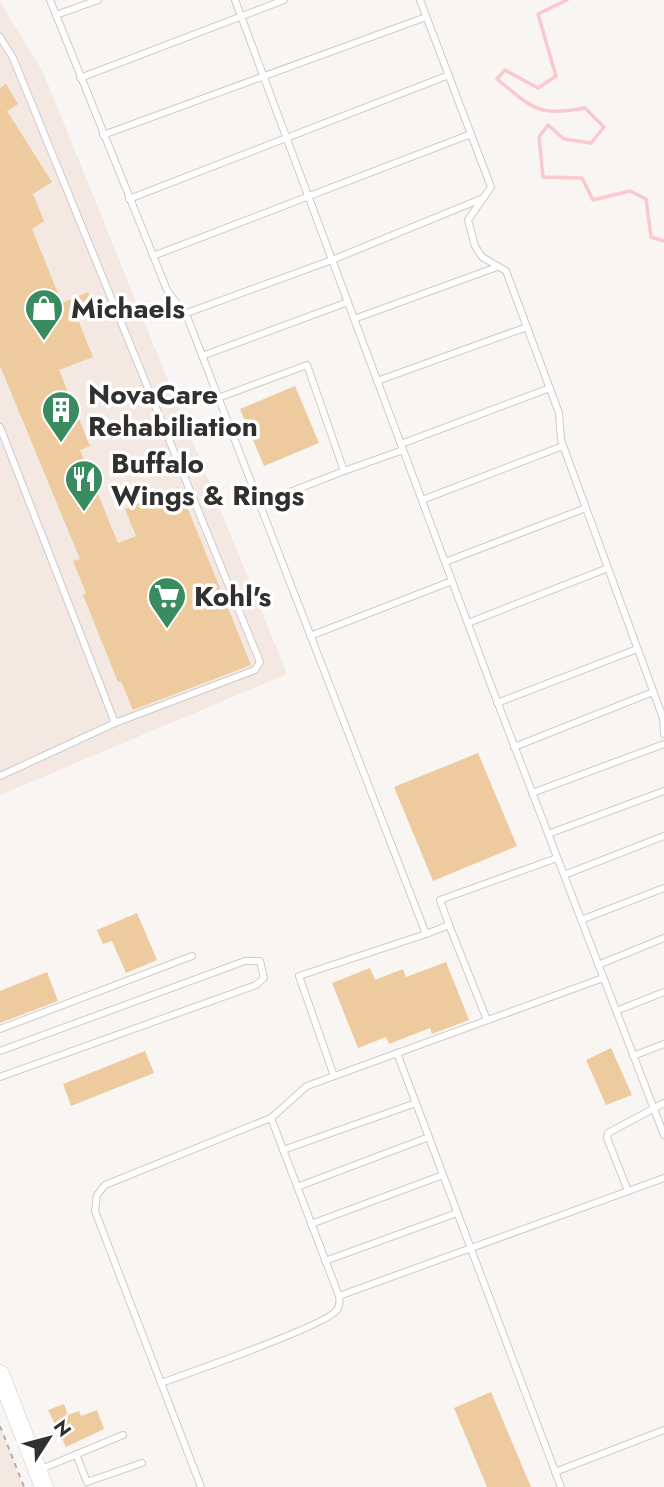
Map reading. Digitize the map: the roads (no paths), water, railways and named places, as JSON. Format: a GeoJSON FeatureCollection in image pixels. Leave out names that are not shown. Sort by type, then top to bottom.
{"type":"FeatureCollection","features":[{"type":"Feature","properties":{"kind":"main road"},"geometry":{"type":"LineString","coordinates":[[0,1374],[42,1483]]}},
{"type":"Feature","properties":{"kind":"lane"},"geometry":{"type":"LineString","coordinates":[[50,0],[167,290],[184,314],[202,356],[426,934]]}},
{"type":"Feature","properties":{"kind":"lane"},"geometry":{"type":"LineString","coordinates":[[56,15],[98,0]]}},
{"type":"Feature","properties":{"kind":"lane"},"geometry":{"type":"LineString","coordinates":[[235,0],[497,703],[664,1135]]}},
{"type":"Feature","properties":{"kind":"lane"},"geometry":{"type":"LineString","coordinates":[[80,78],[284,0]]}},
{"type":"Feature","properties":{"kind":"lane"},"geometry":{"type":"LineString","coordinates":[[420,0],[491,187],[468,220],[475,246],[482,257],[506,271],[559,413],[563,446],[663,718],[664,734]]}},
{"type":"Feature","properties":{"kind":"lane"},"geometry":{"type":"LineString","coordinates":[[103,135],[426,17]]}},
{"type":"Feature","properties":{"kind":"lane"},"geometry":{"type":"LineString","coordinates":[[0,37],[13,58],[260,662],[255,670],[115,723],[0,776]]}},
{"type":"Feature","properties":{"kind":"lane"},"geometry":{"type":"LineString","coordinates":[[129,199],[449,75]]}},
{"type":"Feature","properties":{"kind":"lane"},"geometry":{"type":"LineString","coordinates":[[153,256],[471,134]]}},
{"type":"Feature","properties":{"kind":"lane"},"geometry":{"type":"LineString","coordinates":[[184,314],[332,260],[486,197]]}},
{"type":"Feature","properties":{"kind":"lane"},"geometry":{"type":"LineString","coordinates":[[354,319],[498,267]]}},
{"type":"Feature","properties":{"kind":"lane"},"geometry":{"type":"LineString","coordinates":[[202,356],[348,302]]}},
{"type":"Feature","properties":{"kind":"lane"},"geometry":{"type":"LineString","coordinates":[[377,381],[527,327]]}},
{"type":"Feature","properties":{"kind":"lane"},"geometry":{"type":"LineString","coordinates":[[218,398],[307,365],[344,471]]}},
{"type":"Feature","properties":{"kind":"lane"},"geometry":{"type":"LineString","coordinates":[[259,505],[550,388]]}},
{"type":"Feature","properties":{"kind":"lane"},"geometry":{"type":"LineString","coordinates":[[0,427],[115,723]]}},
{"type":"Feature","properties":{"kind":"lane"},"geometry":{"type":"LineString","coordinates":[[422,500],[563,446]]}},
{"type":"Feature","properties":{"kind":"lane"},"geometry":{"type":"LineString","coordinates":[[445,562],[586,508]]}},
{"type":"Feature","properties":{"kind":"lane"},"geometry":{"type":"LineString","coordinates":[[468,623],[608,568]]}},
{"type":"Feature","properties":{"kind":"lane"},"geometry":{"type":"LineString","coordinates":[[310,636],[452,581]]}},
{"type":"Feature","properties":{"kind":"lane"},"geometry":{"type":"LineString","coordinates":[[497,703],[637,649]]}},
{"type":"Feature","properties":{"kind":"lane"},"geometry":{"type":"LineString","coordinates":[[514,747],[653,692]]}},
{"type":"Feature","properties":{"kind":"lane"},"geometry":{"type":"LineString","coordinates":[[532,793],[664,744]]}},
{"type":"Feature","properties":{"kind":"lane"},"geometry":{"type":"LineString","coordinates":[[548,834],[664,791]]}},
{"type":"Feature","properties":{"kind":"lane"},"geometry":{"type":"LineString","coordinates":[[564,875],[664,836]]}},
{"type":"Feature","properties":{"kind":"lane"},"geometry":{"type":"LineString","coordinates":[[487,1020],[440,900],[557,858]]}},
{"type":"Feature","properties":{"kind":"lane"},"geometry":{"type":"LineString","coordinates":[[581,920],[664,888]]}},
{"type":"Feature","properties":{"kind":"lane"},"geometry":{"type":"LineString","coordinates":[[334,1076],[299,976],[449,925]]}},
{"type":"Feature","properties":{"kind":"lane"},"geometry":{"type":"LineString","coordinates":[[598,965],[664,938]]}},
{"type":"Feature","properties":{"kind":"lane"},"geometry":{"type":"LineString","coordinates":[[0,1029],[192,956]]}},
{"type":"Feature","properties":{"kind":"lane"},"geometry":{"type":"LineString","coordinates":[[0,1051],[246,961],[260,961],[264,978],[256,985],[0,1077]]}},
{"type":"Feature","properties":{"kind":"lane"},"geometry":{"type":"LineString","coordinates":[[201,1487],[95,1210],[97,1195],[105,1185],[271,1118],[307,1086],[603,978]]}},
{"type":"Feature","properties":{"kind":"lane"},"geometry":{"type":"LineString","coordinates":[[616,1011],[664,992]]}},
{"type":"Feature","properties":{"kind":"lane"},"geometry":{"type":"LineString","coordinates":[[634,1056],[664,1044]]}},
{"type":"Feature","properties":{"kind":"lane"},"geometry":{"type":"LineString","coordinates":[[397,1053],[561,1487]]}},
{"type":"Feature","properties":{"kind":"lane"},"geometry":{"type":"LineString","coordinates":[[283,1150],[416,1102]]}},
{"type":"Feature","properties":{"kind":"lane"},"geometry":{"type":"LineString","coordinates":[[628,1191],[607,1138],[608,1133],[664,1103]]}},
{"type":"Feature","properties":{"kind":"lane"},"geometry":{"type":"LineString","coordinates":[[161,1383],[318,1322],[335,1313],[340,1304],[271,1118]]}},
{"type":"Feature","properties":{"kind":"lane"},"geometry":{"type":"LineString","coordinates":[[297,1187],[429,1137]]}},
{"type":"Feature","properties":{"kind":"lane"},"geometry":{"type":"LineString","coordinates":[[311,1224],[443,1175]]}},
{"type":"Feature","properties":{"kind":"lane"},"geometry":{"type":"LineString","coordinates":[[339,1296],[664,1178]]}},
{"type":"Feature","properties":{"kind":"lane"},"geometry":{"type":"LineString","coordinates":[[326,1261],[457,1213]]}},
{"type":"Feature","properties":{"kind":"lane"},"geometry":{"type":"LineString","coordinates":[[555,1472],[664,1430]]}},
{"type":"Feature","properties":{"kind":"lane"},"geometry":{"type":"LineString","coordinates":[[42,1483],[76,1454],[123,1435]]}},
{"type":"Feature","properties":{"kind":"lane"},"geometry":{"type":"LineString","coordinates":[[76,1454],[88,1482],[142,1463]]}},
{"type":"Feature","properties":{"kind":"waterway"},"geometry":{"type":"LineString","coordinates":[[567,0],[538,14],[556,76],[538,88],[505,70],[497,79],[536,108],[556,111],[585,108],[604,127],[591,143],[564,139],[548,125],[539,137],[543,177],[582,178],[593,200],[630,191],[646,199],[651,237],[664,241]]}},
{"type":"Feature","properties":{"kind":"place","name":"Michaels"},"geometry":{"type":"Point","coordinates":[44,342]}},
{"type":"Feature","properties":{"kind":"place","name":"NovaCare Rehabiliation"},"geometry":{"type":"Point","coordinates":[61,444]}},
{"type":"Feature","properties":{"kind":"place","name":"Buffalo Wings & Rings"},"geometry":{"type":"Point","coordinates":[84,513]}},
{"type":"Feature","properties":{"kind":"place","name":"Kohl's"},"geometry":{"type":"Point","coordinates":[167,630]}}]}
